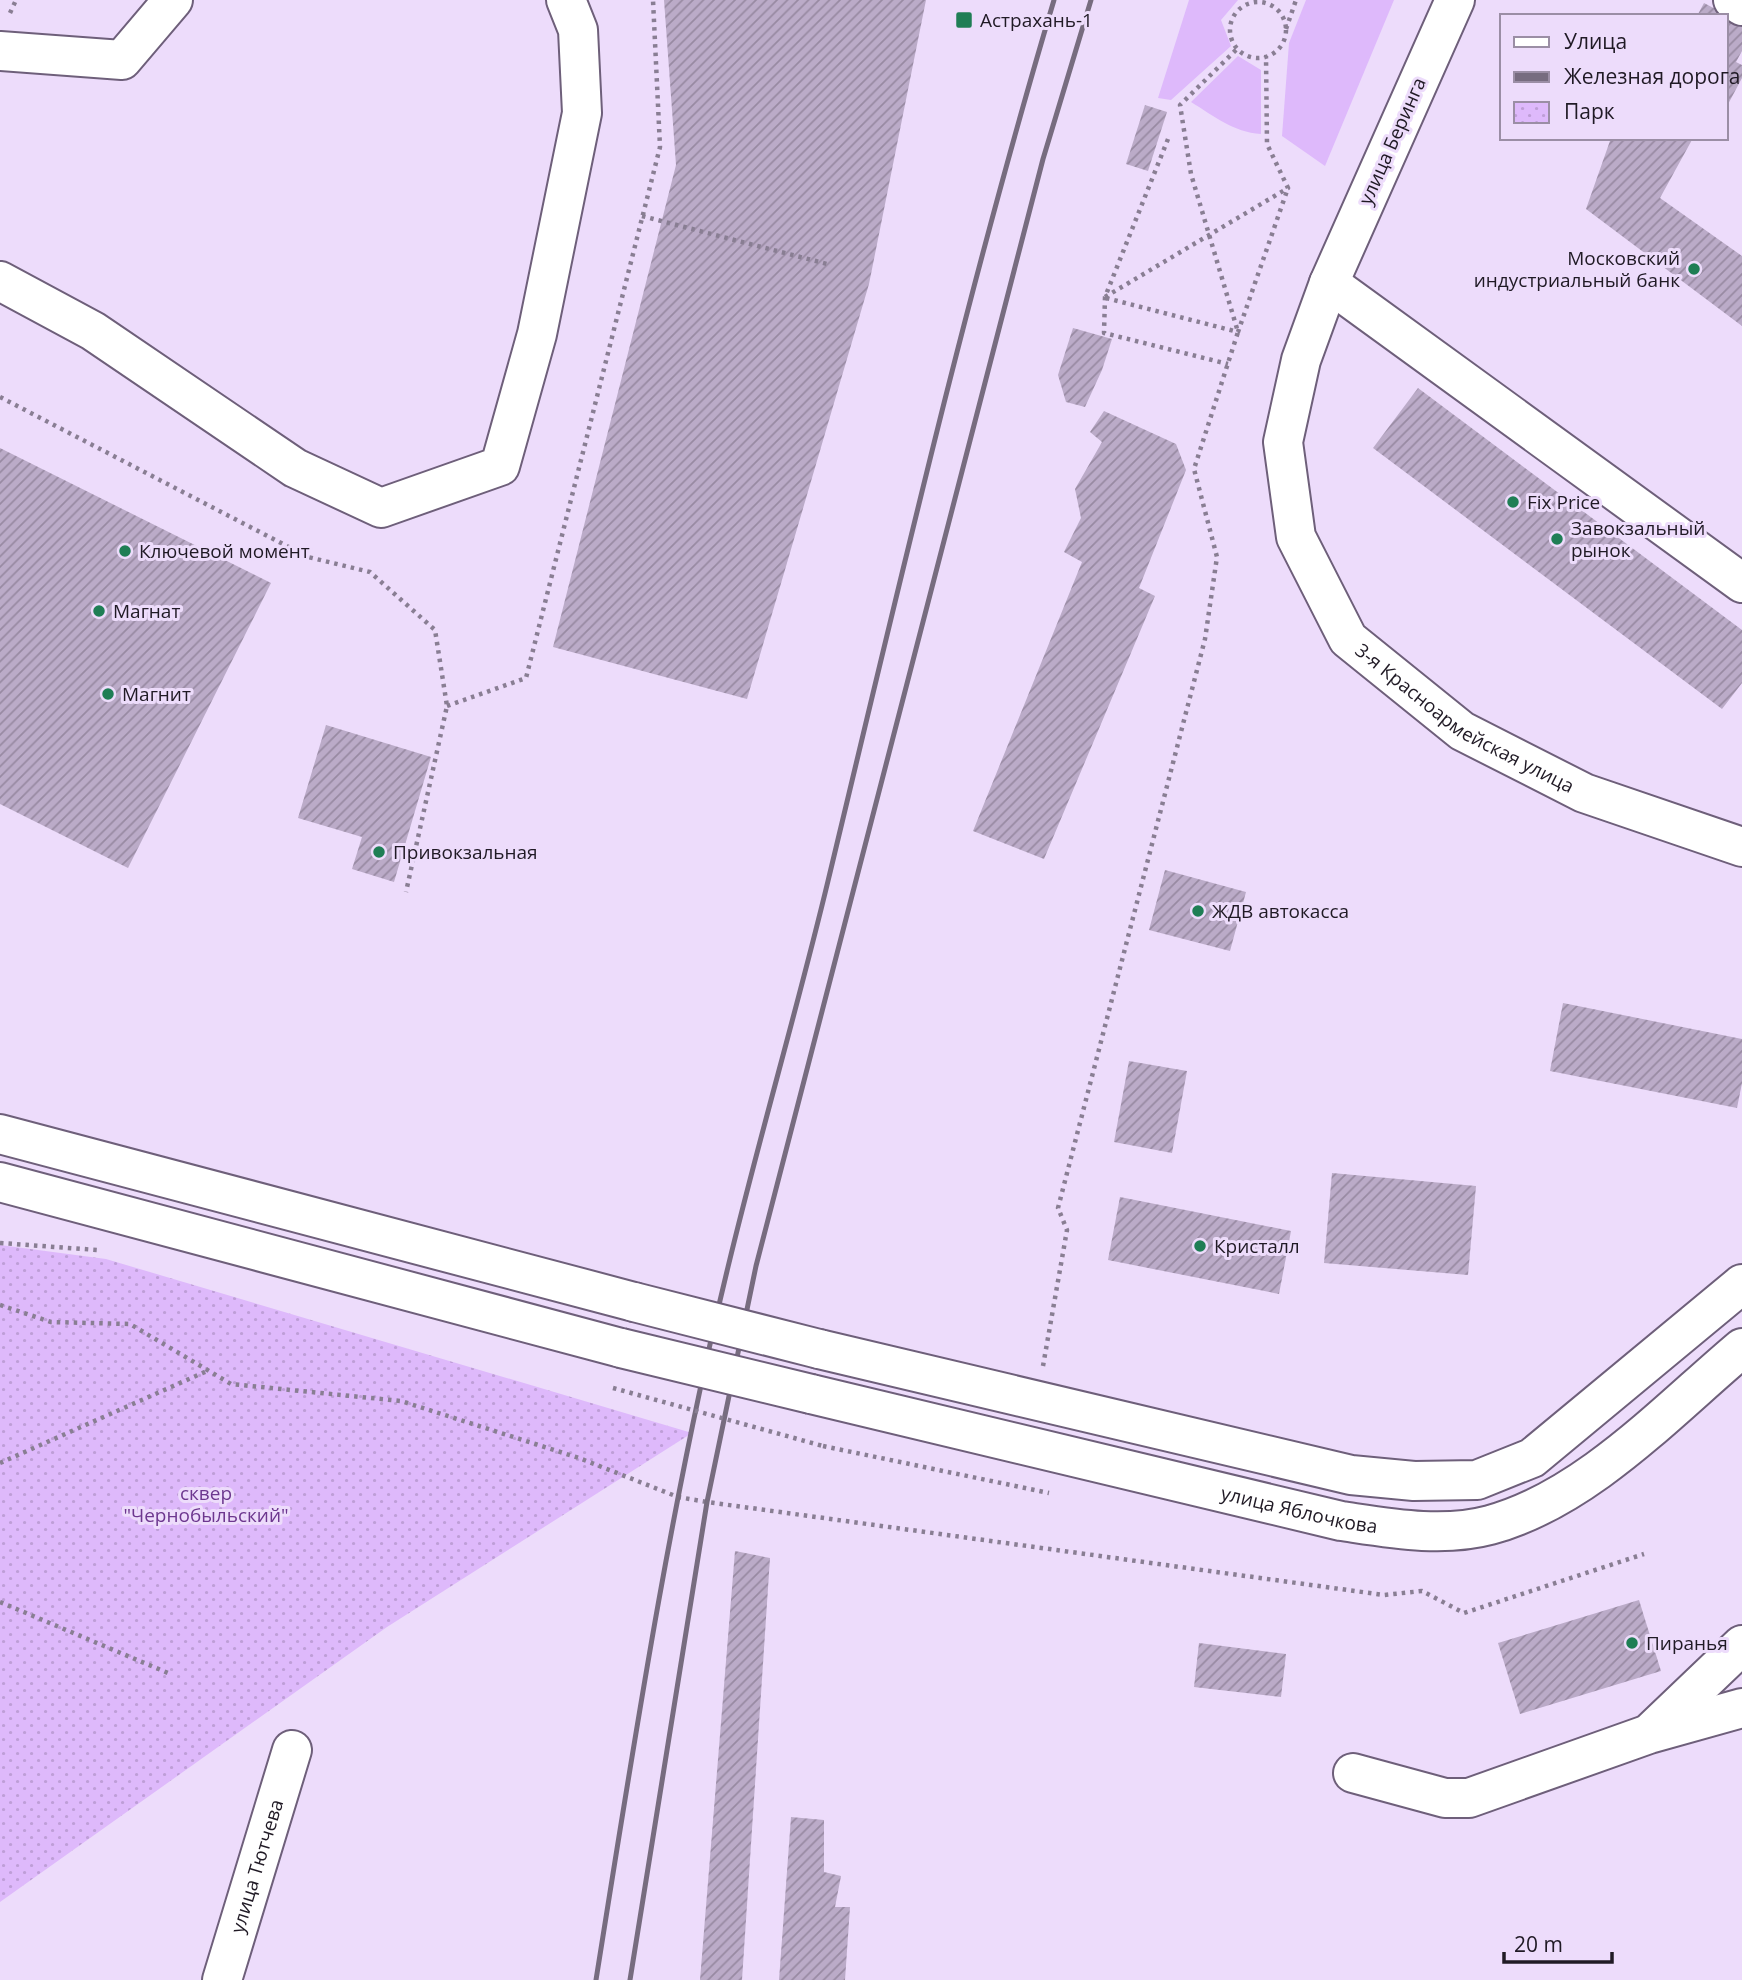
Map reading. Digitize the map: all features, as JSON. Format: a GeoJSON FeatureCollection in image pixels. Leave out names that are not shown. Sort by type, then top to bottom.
{"type":"FeatureCollection","features":[{"type":"Feature","properties":{"kind":"main road"},"geometry":{"type":"LineString","coordinates":[[0,51],[122,60],[173,0]]}},
{"type":"Feature","properties":{"kind":"main road"},"geometry":{"type":"LineString","coordinates":[[0,281],[93,331],[295,468],[381,508],[500,466],[537,334],[582,113],[578,30],[566,0]]}},
{"type":"Feature","properties":{"kind":"main road","name":"улица Беринга"},"geometry":{"type":"LineString","coordinates":[[1329,283],[1455,0]]}},
{"type":"Feature","properties":{"kind":"main road"},"geometry":{"type":"LineString","coordinates":[[1733,0],[1742,6]]}},
{"type":"Feature","properties":{"kind":"main road"},"geometry":{"type":"LineString","coordinates":[[1329,283],[1742,583]]}},
{"type":"Feature","properties":{"kind":"main road","name":"3-я Красноармейская улица"},"geometry":{"type":"LineString","coordinates":[[1329,283],[1301,360],[1283,442],[1296,537],[1348,639],[1462,732],[1584,793],[1742,847]]}},
{"type":"Feature","properties":{"kind":"main road"},"geometry":{"type":"LineString","coordinates":[[0,1134],[819,1349],[1351,1475],[1415,1481],[1477,1480],[1532,1458],[1742,1283]]}},
{"type":"Feature","properties":{"kind":"main road","name":"улица Яблочкова"},"geometry":{"type":"LineString","coordinates":[[0,1182],[621,1348],[1341,1521],[1413,1531],[1489,1525],[1553,1500],[1605,1464],[1742,1348]]}},
{"type":"Feature","properties":{"kind":"main road"},"geometry":{"type":"LineString","coordinates":[[1648,1734],[1742,1645]]}},
{"type":"Feature","properties":{"kind":"main road"},"geometry":{"type":"LineString","coordinates":[[1353,1773],[1445,1798],[1469,1798],[1648,1734],[1742,1708]]}},
{"type":"Feature","properties":{"kind":"main road","name":"улица Тютчева"},"geometry":{"type":"LineString","coordinates":[[222,1980],[292,1751]]}},
{"type":"Feature","properties":{"kind":"path"},"geometry":{"type":"LineString","coordinates":[[447,706],[526,678],[660,147],[653,0]]}},
{"type":"Feature","properties":{"kind":"path"},"geometry":{"type":"LineString","coordinates":[[1286,30],[1284,21],[1274,8],[1257,2],[1249,2],[1234,16],[1230,27],[1234,44],[1238,48],[1248,56],[1266,57],[1281,46],[1296,0]]}},
{"type":"Feature","properties":{"kind":"path"},"geometry":{"type":"LineString","coordinates":[[1238,48],[1180,105],[1191,174],[1238,332]]}},
{"type":"Feature","properties":{"kind":"path"},"geometry":{"type":"LineString","coordinates":[[1042,1374],[1067,1230],[1058,1208],[1205,639],[1217,556],[1194,469],[1288,188],[1267,144],[1266,57]]}},
{"type":"Feature","properties":{"kind":"path"},"geometry":{"type":"LineString","coordinates":[[1168,139],[1105,298],[1104,333],[1228,364]]}},
{"type":"Feature","properties":{"kind":"path"},"geometry":{"type":"LineString","coordinates":[[1105,298],[1288,188]]}},
{"type":"Feature","properties":{"kind":"path"},"geometry":{"type":"LineString","coordinates":[[642,216],[831,265]]}},
{"type":"Feature","properties":{"kind":"path"},"geometry":{"type":"LineString","coordinates":[[1105,298],[1238,332]]}},
{"type":"Feature","properties":{"kind":"path"},"geometry":{"type":"LineString","coordinates":[[0,397],[308,556],[370,572],[435,630],[447,706],[406,892]]}},
{"type":"Feature","properties":{"kind":"path"},"geometry":{"type":"LineString","coordinates":[[0,1306],[51,1322],[130,1324],[232,1384],[401,1401],[579,1458],[678,1497],[1384,1595],[1422,1591],[1464,1613],[1644,1553]]}},
{"type":"Feature","properties":{"kind":"path"},"geometry":{"type":"LineString","coordinates":[[0,1463],[208,1371]]}},
{"type":"Feature","properties":{"kind":"path"},"geometry":{"type":"LineString","coordinates":[[613,1388],[823,1446]]}},
{"type":"Feature","properties":{"kind":"path"},"geometry":{"type":"LineString","coordinates":[[0,1602],[168,1673]]}},
{"type":"Feature","properties":{"kind":"green space"},"geometry":{"type":"Polygon","coordinates":[[[1189,0],[1238,0],[1221,20],[1231,46],[1171,100],[1158,98],[1189,0]]]}},
{"type":"Feature","properties":{"kind":"green space"},"geometry":{"type":"Polygon","coordinates":[[[1306,0],[1394,0],[1325,166],[1282,136],[1289,43],[1306,0]]]}},
{"type":"Feature","properties":{"kind":"green space"},"geometry":{"type":"Polygon","coordinates":[[[1238,56],[1261,70],[1261,134],[1233,127],[1191,102],[1238,56]]]}},
{"type":"Feature","properties":{"kind":"green space","name":"сквер \"Чернобыльский\""},"geometry":{"type":"Polygon","coordinates":[[[0,1245],[106,1259],[692,1433],[387,1627],[0,1902],[0,1245]]]}},
{"type":"Feature","properties":{"kind":"building","name":"Астрахань-1"},"geometry":{"type":"Polygon","coordinates":[[[664,0],[926,0],[869,284],[747,699],[553,647],[676,165],[664,0]]]}},
{"type":"Feature","properties":{"kind":"building"},"geometry":{"type":"Polygon","coordinates":[[[1704,3],[1725,14],[1698,14],[1704,3]]]}},
{"type":"Feature","properties":{"kind":"building"},"geometry":{"type":"Polygon","coordinates":[[[1728,16],[1742,23],[1742,51],[1736,62],[1742,65],[1742,78],[1728,104],[1728,16]]]}},
{"type":"Feature","properties":{"kind":"building"},"geometry":{"type":"Polygon","coordinates":[[[1145,105],[1167,112],[1148,171],[1126,164],[1145,105]]]}},
{"type":"Feature","properties":{"kind":"building"},"geometry":{"type":"Polygon","coordinates":[[[1610,140],[1692,140],[1660,198],[1742,256],[1742,326],[1586,209],[1610,140]]]}},
{"type":"Feature","properties":{"kind":"building"},"geometry":{"type":"Polygon","coordinates":[[[1073,328],[1112,339],[1102,370],[1085,407],[1066,402],[1058,375],[1073,328]]]}},
{"type":"Feature","properties":{"kind":"building","name":"Завокзальный рынок"},"geometry":{"type":"Polygon","coordinates":[[[1418,388],[1742,630],[1742,683],[1722,709],[1373,448],[1418,388]]]}},
{"type":"Feature","properties":{"kind":"building"},"geometry":{"type":"Polygon","coordinates":[[[1104,411],[1176,444],[1186,470],[1139,588],[1155,596],[1044,859],[973,831],[1082,562],[1064,552],[1081,518],[1075,489],[1102,442],[1090,432],[1104,411]]]}},
{"type":"Feature","properties":{"kind":"building","name":"Магнит"},"geometry":{"type":"Polygon","coordinates":[[[0,448],[271,583],[128,868],[0,804],[0,448]]]}},
{"type":"Feature","properties":{"kind":"building"},"geometry":{"type":"Polygon","coordinates":[[[326,725],[431,757],[394,882],[352,869],[362,837],[298,818],[326,725]]]}},
{"type":"Feature","properties":{"kind":"building","name":"ЖДВ автокасса"},"geometry":{"type":"Polygon","coordinates":[[[1165,870],[1246,892],[1230,951],[1149,930],[1165,870]]]}},
{"type":"Feature","properties":{"kind":"building"},"geometry":{"type":"Polygon","coordinates":[[[1563,1003],[1742,1039],[1742,1083],[1737,1108],[1550,1071],[1563,1003]]]}},
{"type":"Feature","properties":{"kind":"building"},"geometry":{"type":"Polygon","coordinates":[[[1129,1061],[1187,1071],[1172,1153],[1114,1142],[1129,1061]]]}},
{"type":"Feature","properties":{"kind":"building"},"geometry":{"type":"Polygon","coordinates":[[[1332,1173],[1476,1186],[1468,1275],[1324,1263],[1332,1173]]]}},
{"type":"Feature","properties":{"kind":"building","name":"Кристалл"},"geometry":{"type":"Polygon","coordinates":[[[1120,1197],[1291,1231],[1279,1294],[1108,1260],[1120,1197]]]}},
{"type":"Feature","properties":{"kind":"building"},"geometry":{"type":"Polygon","coordinates":[[[735,1551],[770,1558],[742,1980],[700,1980],[735,1551]]]}},
{"type":"Feature","properties":{"kind":"building"},"geometry":{"type":"Polygon","coordinates":[[[1639,1600],[1661,1671],[1520,1714],[1498,1643],[1639,1600]]]}},
{"type":"Feature","properties":{"kind":"building"},"geometry":{"type":"Polygon","coordinates":[[[1199,1643],[1286,1654],[1281,1697],[1194,1687],[1199,1643]]]}},
{"type":"Feature","properties":{"kind":"building"},"geometry":{"type":"Polygon","coordinates":[[[791,1817],[824,1820],[824,1872],[841,1876],[835,1907],[850,1907],[845,1980],[779,1980],[791,1817]]]}},
{"type":"Feature","properties":{"kind":"railway"},"geometry":{"type":"LineString","coordinates":[[596,1980],[655,1622],[708,1355],[963,329],[1054,0]]}},
{"type":"Feature","properties":{"kind":"railway"},"geometry":{"type":"LineString","coordinates":[[630,1980],[707,1502],[756,1266],[1043,159],[1091,0]]}},
{"type":"Feature","properties":{"kind":"place","name":"Астрахань-1"},"geometry":{"type":"Point","coordinates":[964,20]}},
{"type":"Feature","properties":{"kind":"place","name":"Московский индустриальный банк"},"geometry":{"type":"Point","coordinates":[1694,269]}},
{"type":"Feature","properties":{"kind":"place","name":"Fix Price"},"geometry":{"type":"Point","coordinates":[1513,502]}},
{"type":"Feature","properties":{"kind":"place","name":"Завокзальный рынок"},"geometry":{"type":"Point","coordinates":[1557,539]}},
{"type":"Feature","properties":{"kind":"place","name":"Ключевой момент"},"geometry":{"type":"Point","coordinates":[125,551]}},
{"type":"Feature","properties":{"kind":"place","name":"Магнат"},"geometry":{"type":"Point","coordinates":[99,611]}},
{"type":"Feature","properties":{"kind":"place","name":"Магнит"},"geometry":{"type":"Point","coordinates":[108,694]}},
{"type":"Feature","properties":{"kind":"place","name":"Привокзальная"},"geometry":{"type":"Point","coordinates":[379,852]}},
{"type":"Feature","properties":{"kind":"place","name":"ЖДВ автокасса"},"geometry":{"type":"Point","coordinates":[1198,911]}},
{"type":"Feature","properties":{"kind":"place","name":"Кристалл"},"geometry":{"type":"Point","coordinates":[1200,1246]}},
{"type":"Feature","properties":{"kind":"place","name":"Пиранья"},"geometry":{"type":"Point","coordinates":[1632,1643]}}]}
